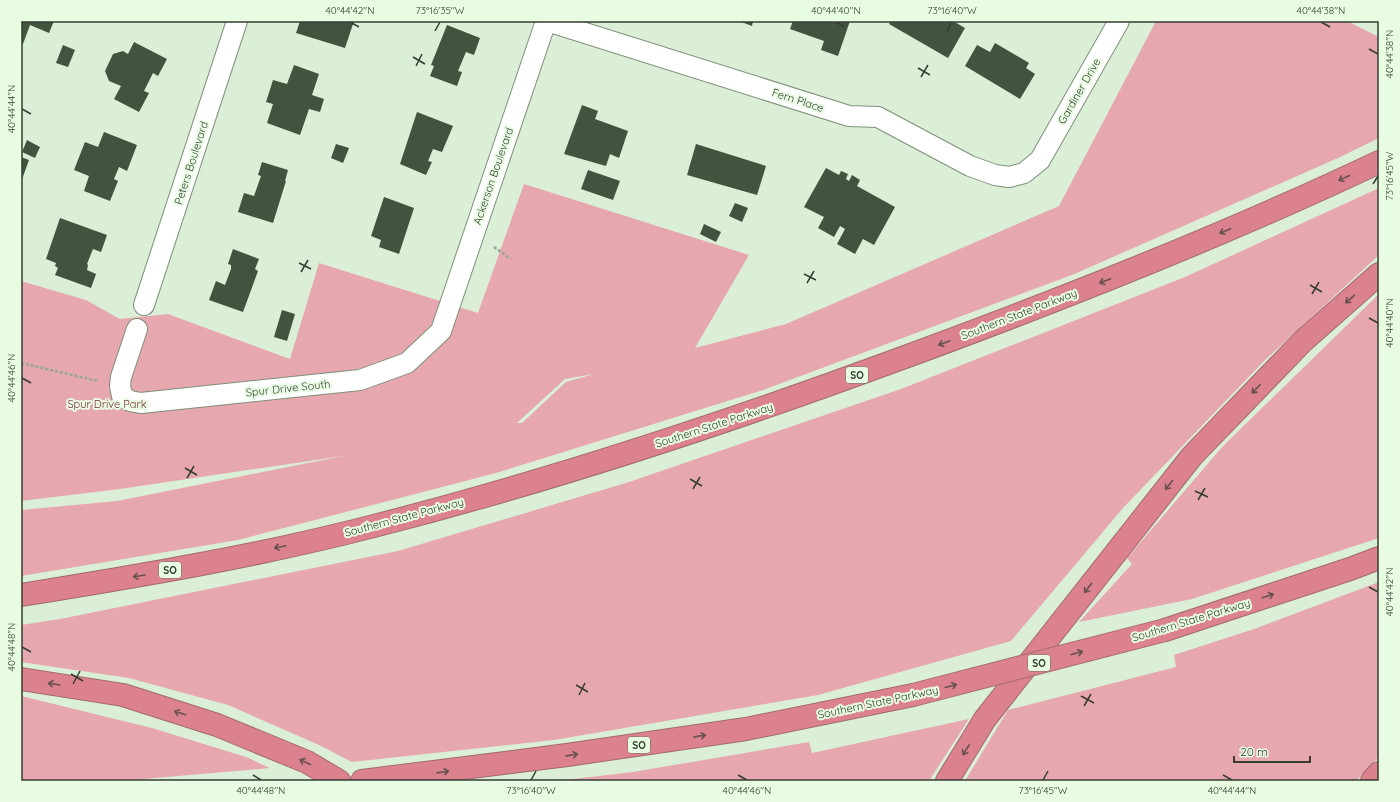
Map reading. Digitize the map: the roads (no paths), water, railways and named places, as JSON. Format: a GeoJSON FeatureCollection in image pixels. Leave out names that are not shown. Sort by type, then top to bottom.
{"type":"FeatureCollection","features":[{"type":"Feature","properties":{"kind":"highway","name":"Southern State Parkway"},"geometry":{"type":"LineString","coordinates":[[21,595],[184,568],[371,527],[569,473],[762,410],[984,328],[1158,260],[1307,196],[1379,162]]}},
{"type":"Feature","properties":{"kind":"highway"},"geometry":{"type":"LineString","coordinates":[[946,781],[985,719],[1192,456],[1303,341],[1379,274]]}},
{"type":"Feature","properties":{"kind":"highway","name":"Southern State Parkway"},"geometry":{"type":"LineString","coordinates":[[362,781],[567,755],[746,729],[913,695],[1165,630],[1379,558]]}},
{"type":"Feature","properties":{"kind":"highway"},"geometry":{"type":"LineString","coordinates":[[21,679],[123,695],[217,725],[307,762],[339,781]]}},
{"type":"Feature","properties":{"kind":"highway"},"geometry":{"type":"LineString","coordinates":[[1372,781],[1379,773]]}},
{"type":"Feature","properties":{"kind":"street","name":"Peters Boulevard"},"geometry":{"type":"LineString","coordinates":[[144,305],[237,21]]}},
{"type":"Feature","properties":{"kind":"street","name":"Fern Place"},"geometry":{"type":"LineString","coordinates":[[546,21],[849,116],[878,117],[970,166],[995,175],[1009,177],[1024,173],[1040,160]]}},
{"type":"Feature","properties":{"kind":"street","name":"Ackerson Boulevard"},"geometry":{"type":"LineString","coordinates":[[441,331],[546,21]]}},
{"type":"Feature","properties":{"kind":"street","name":"Gardiner Drive"},"geometry":{"type":"LineString","coordinates":[[1040,160],[1119,21]]}},
{"type":"Feature","properties":{"kind":"street","name":"Spur Drive South"},"geometry":{"type":"LineString","coordinates":[[137,329],[121,391],[130,401],[141,403],[360,380],[407,363],[441,331]]}},
{"type":"Feature","properties":{"kind":"park label","name":"Spur Drive Park"},"geometry":{"type":"Point","coordinates":[107,404]}}]}
